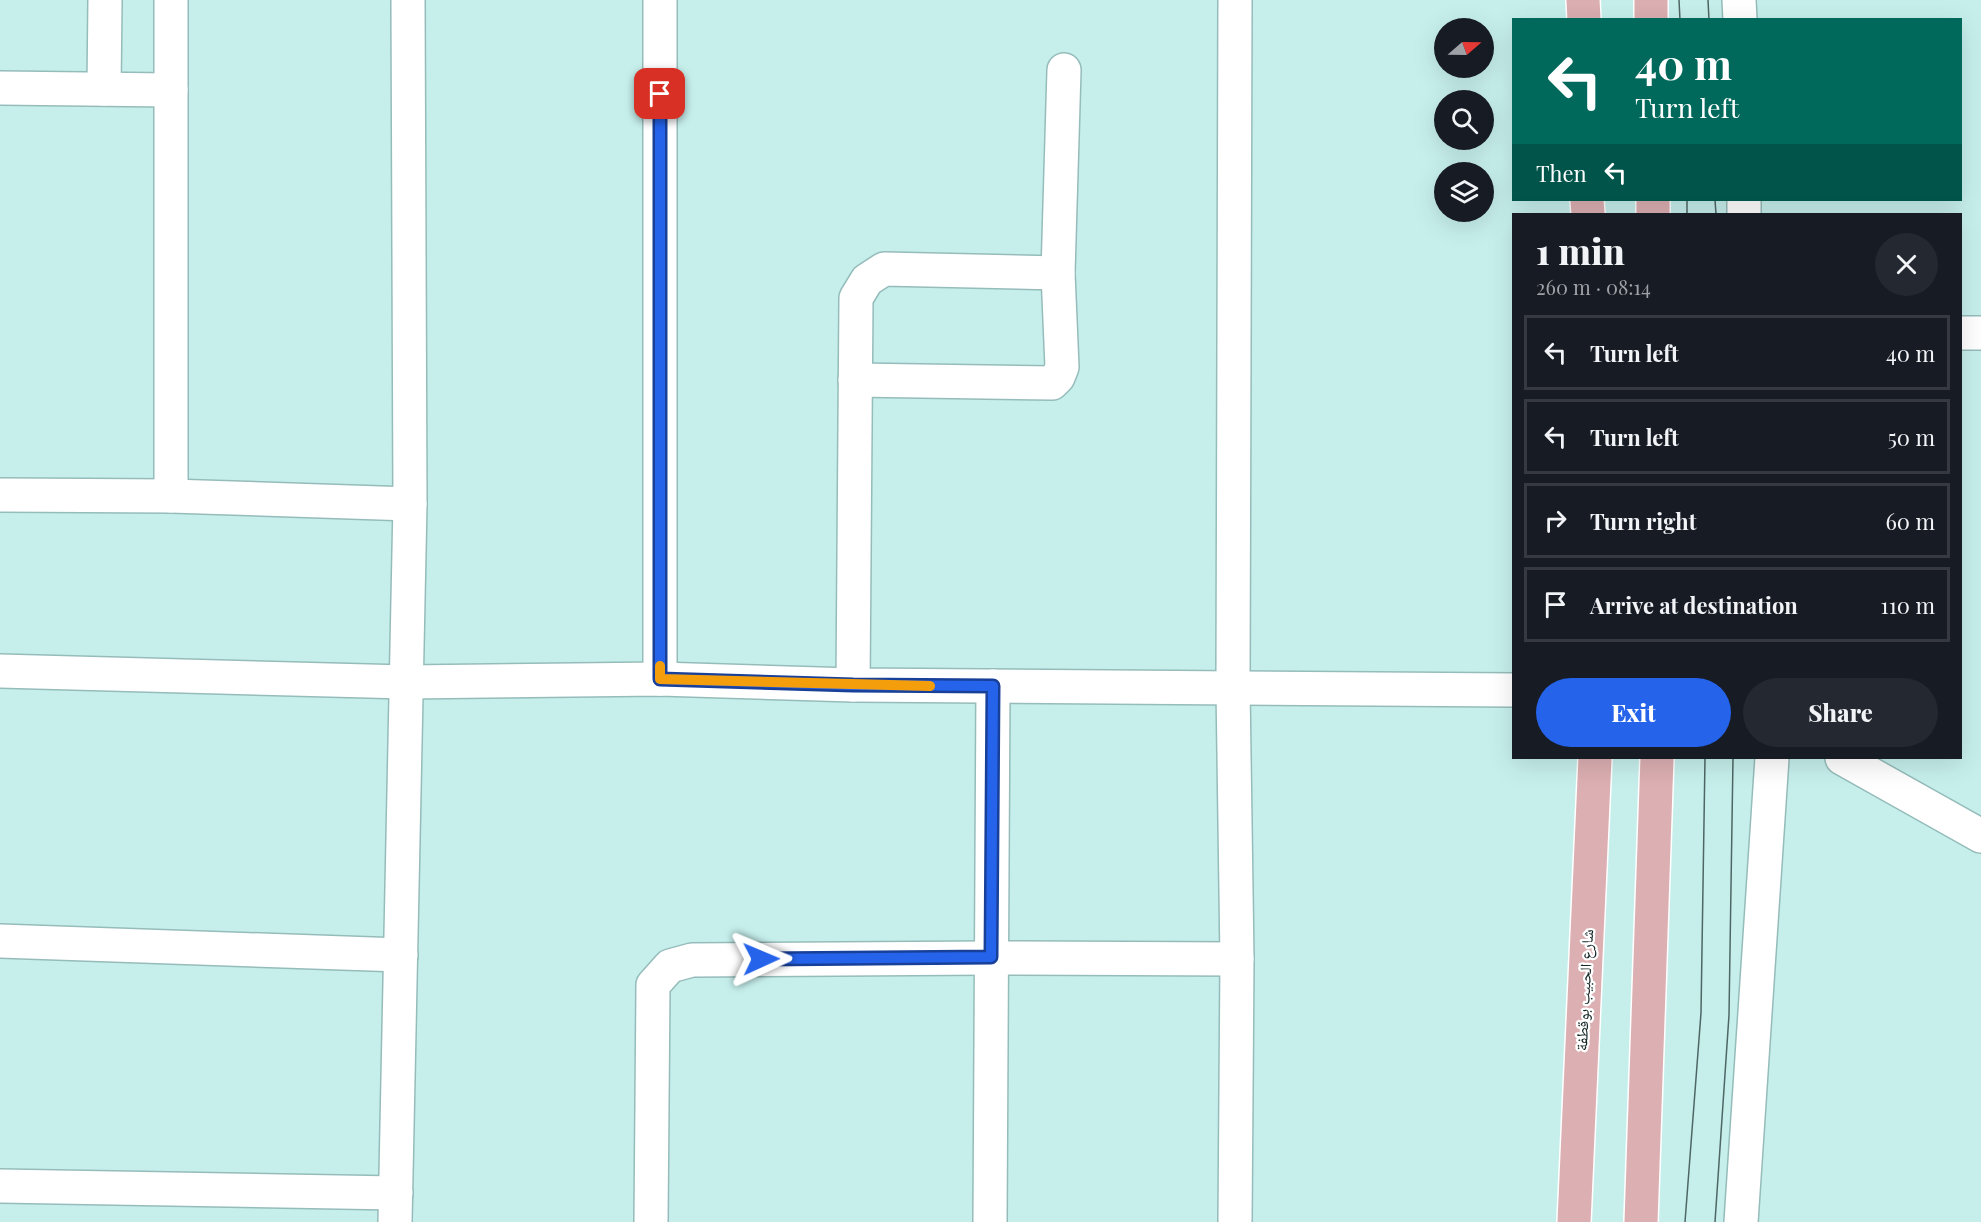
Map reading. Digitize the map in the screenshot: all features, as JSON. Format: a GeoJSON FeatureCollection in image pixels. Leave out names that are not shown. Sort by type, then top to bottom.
{"type":"FeatureCollection","features":[{"type":"Feature","properties":{"kind":"main road"},"geometry":{"type":"LineString","coordinates":[[1583,0],[1584,18]]}},
{"type":"Feature","properties":{"kind":"main road"},"geometry":{"type":"LineString","coordinates":[[1650,0],[1651,18]]}},
{"type":"Feature","properties":{"kind":"main road","name":"شارع الحبيب بوقطفة"},"geometry":{"type":"LineString","coordinates":[[1574,1222],[1594,759]]}},
{"type":"Feature","properties":{"kind":"main road"},"geometry":{"type":"LineString","coordinates":[[1641,1222],[1657,759]]}},
{"type":"Feature","properties":{"kind":"street"},"geometry":{"type":"LineString","coordinates":[[104,89],[105,0]]}},
{"type":"Feature","properties":{"kind":"street"},"geometry":{"type":"LineString","coordinates":[[171,0],[171,496]]}},
{"type":"Feature","properties":{"kind":"street"},"geometry":{"type":"LineString","coordinates":[[0,1186],[395,1207],[410,504],[408,0]]}},
{"type":"Feature","properties":{"kind":"street"},"geometry":{"type":"LineString","coordinates":[[660,0],[660,679]]}},
{"type":"Feature","properties":{"kind":"street"},"geometry":{"type":"LineString","coordinates":[[1235,1222],[1237,959],[1233,687],[1236,0]]}},
{"type":"Feature","properties":{"kind":"street"},"geometry":{"type":"LineString","coordinates":[[1739,0],[1740,18]]}},
{"type":"Feature","properties":{"kind":"street"},"geometry":{"type":"LineString","coordinates":[[855,380],[1052,383],[1058,377],[1062,367],[1058,273],[1064,70]]}},
{"type":"Feature","properties":{"kind":"street"},"geometry":{"type":"LineString","coordinates":[[0,88],[171,90]]}},
{"type":"Feature","properties":{"kind":"street"},"geometry":{"type":"LineString","coordinates":[[853,685],[856,298],[867,280],[884,269],[1058,273]]}},
{"type":"Feature","properties":{"kind":"street"},"geometry":{"type":"LineString","coordinates":[[1962,333],[1981,333]]}},
{"type":"Feature","properties":{"kind":"street"},"geometry":{"type":"LineString","coordinates":[[0,495],[171,496],[410,504]]}},
{"type":"Feature","properties":{"kind":"street"},"geometry":{"type":"LineString","coordinates":[[0,671],[406,682],[660,679],[853,685],[1512,690]]}},
{"type":"Feature","properties":{"kind":"street"},"geometry":{"type":"LineString","coordinates":[[990,1222],[993,686]]}},
{"type":"Feature","properties":{"kind":"street"},"geometry":{"type":"LineString","coordinates":[[1741,1222],[1773,759]]}},
{"type":"Feature","properties":{"kind":"street"},"geometry":{"type":"LineString","coordinates":[[1844,759],[1981,836]]}},
{"type":"Feature","properties":{"kind":"street"},"geometry":{"type":"LineString","coordinates":[[0,941],[401,955]]}},
{"type":"Feature","properties":{"kind":"street"},"geometry":{"type":"LineString","coordinates":[[651,1222],[653,985],[670,966],[692,960],[991,957],[1237,959]]}},
{"type":"Feature","properties":{"kind":"tram line"},"geometry":{"type":"LineString","coordinates":[[1679,0],[1680,18]]}},
{"type":"Feature","properties":{"kind":"tram line"},"geometry":{"type":"LineString","coordinates":[[1708,0],[1709,18]]}},
{"type":"Feature","properties":{"kind":"tram line"},"geometry":{"type":"LineString","coordinates":[[1687,201],[1687,213]]}},
{"type":"Feature","properties":{"kind":"tram line"},"geometry":{"type":"LineString","coordinates":[[1715,201],[1716,213]]}},
{"type":"Feature","properties":{"kind":"tram line"},"geometry":{"type":"LineString","coordinates":[[1685,1222],[1701,1013],[1705,759]]}},
{"type":"Feature","properties":{"kind":"tram line"},"geometry":{"type":"LineString","coordinates":[[1715,1222],[1729,1015],[1733,759]]}},
{"type":"Feature","properties":{"kind":"slow traffic"},"geometry":{"type":"LineString","coordinates":[[660,666],[660,679],[930,686]]}},
{"type":"Feature","properties":{"kind":"route"},"geometry":{"type":"LineString","coordinates":[[660,94],[660,679],[853,685],[993,686],[991,957],[761,959]]}}]}
